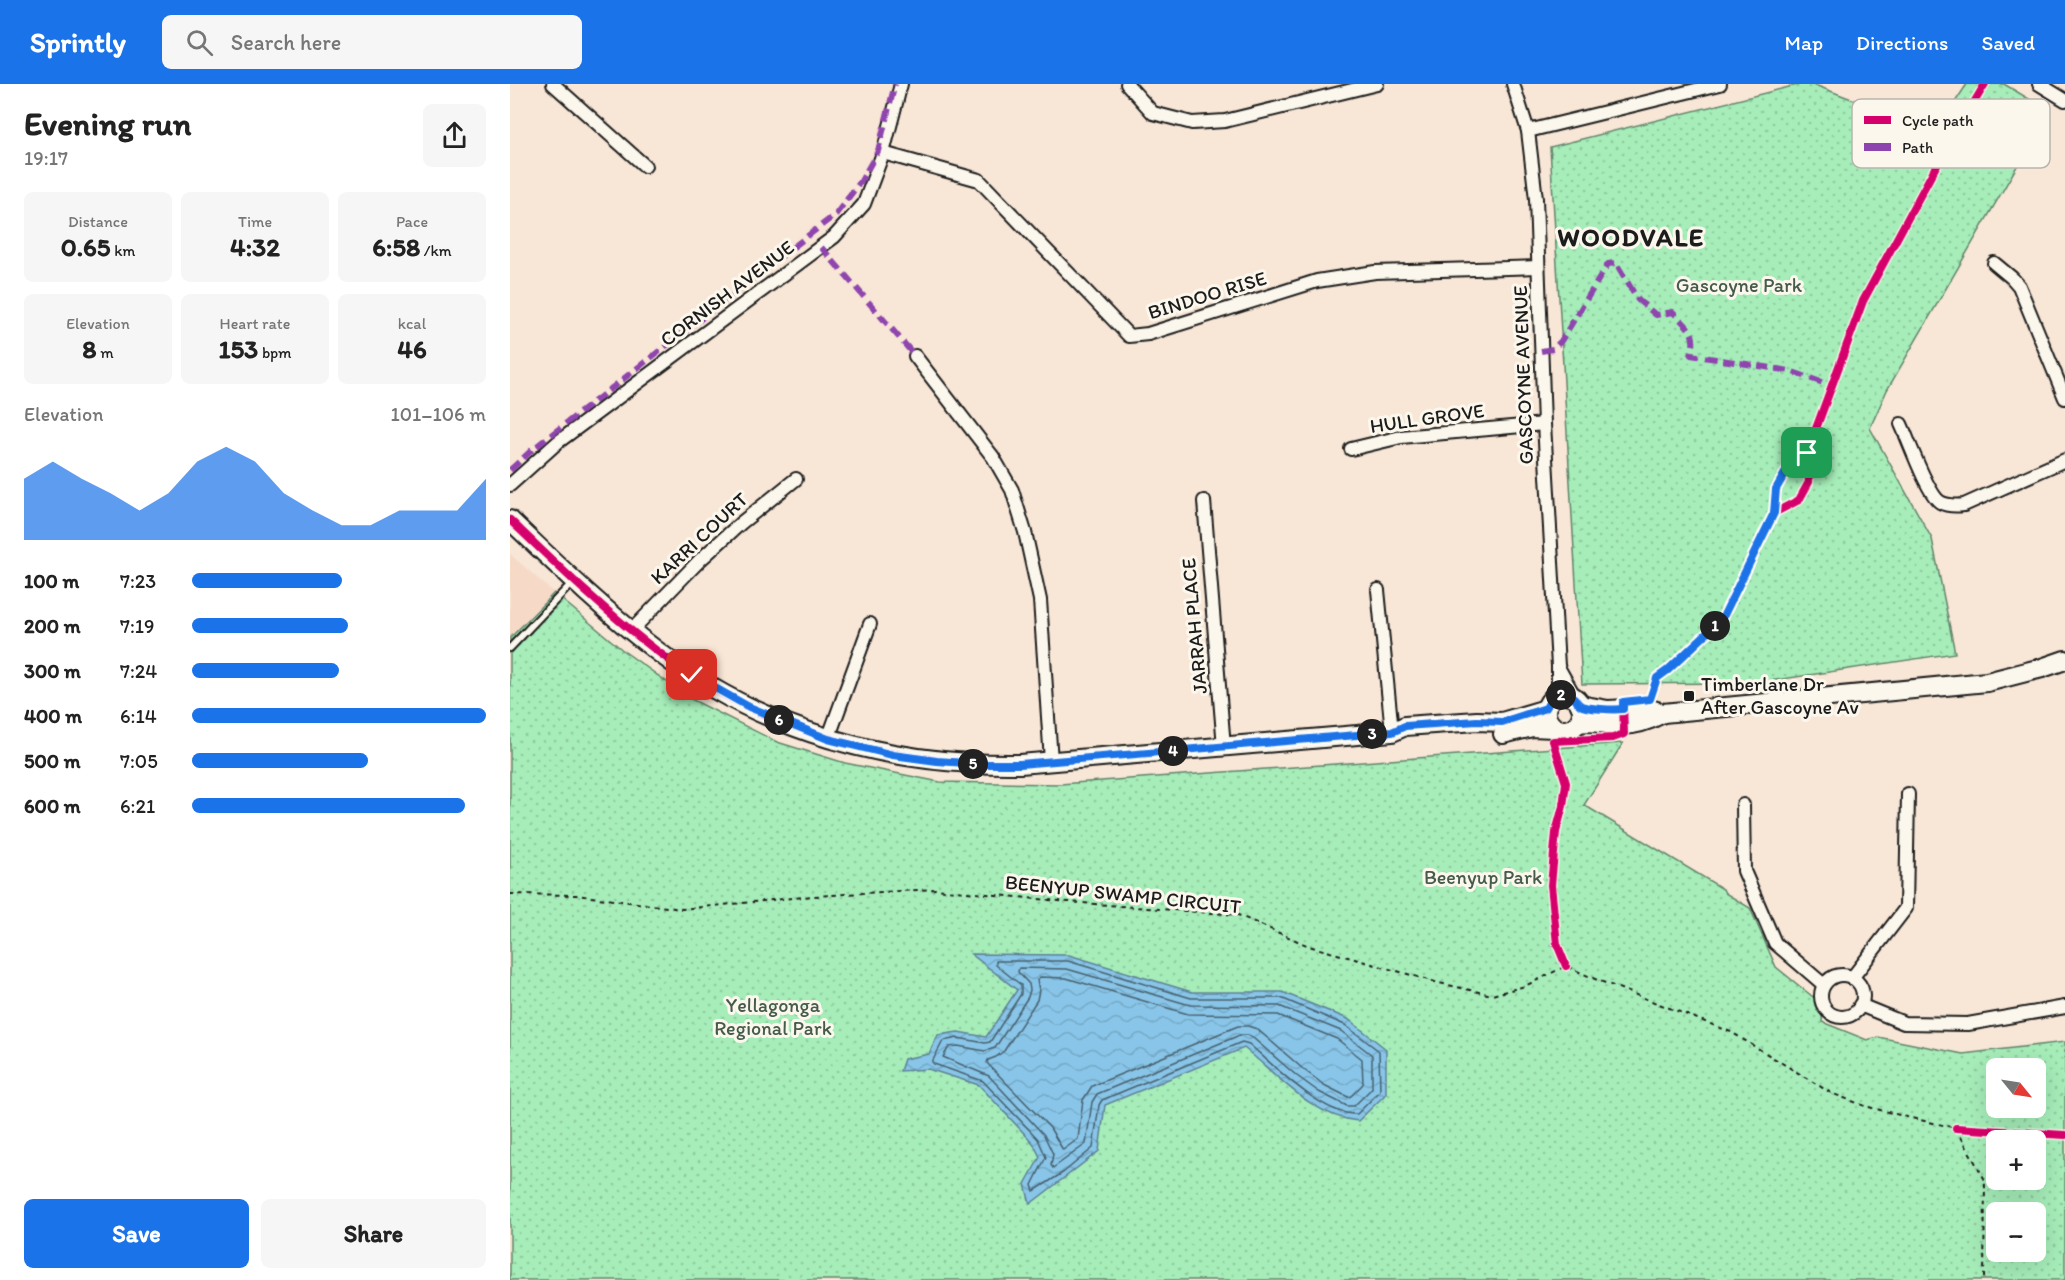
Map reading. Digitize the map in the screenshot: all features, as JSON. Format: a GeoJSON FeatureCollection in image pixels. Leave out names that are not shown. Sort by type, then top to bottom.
{"type":"FeatureCollection","features":[{"type":"Feature","properties":{"kind":"street"},"geometry":{"type":"LineString","coordinates":[[553,84],[645,166]]}},
{"type":"Feature","properties":{"kind":"street","name":"CORNISH AVENUE"},"geometry":{"type":"LineString","coordinates":[[510,485],[558,442],[834,237],[864,204],[883,153],[901,84]]}},
{"type":"Feature","properties":{"kind":"street"},"geometry":{"type":"LineString","coordinates":[[1127,84],[1153,113],[1192,123],[1225,121],[1377,84]]}},
{"type":"Feature","properties":{"kind":"street","name":"GASCOYNE AVENUE"},"geometry":{"type":"LineString","coordinates":[[1513,84],[1528,131],[1536,199],[1544,424],[1558,666],[1552,702]]}},
{"type":"Feature","properties":{"kind":"street"},"geometry":{"type":"LineString","coordinates":[[1528,131],[1686,88],[1720,84]]}},
{"type":"Feature","properties":{"kind":"street"},"geometry":{"type":"LineString","coordinates":[[2039,84],[2065,100]]}},
{"type":"Feature","properties":{"kind":"street","name":"BINDOO RISE"},"geometry":{"type":"LineString","coordinates":[[883,153],[979,180],[1129,336],[1148,334],[1317,281],[1375,272],[1538,267]]}},
{"type":"Feature","properties":{"kind":"street"},"geometry":{"type":"LineString","coordinates":[[1994,263],[2013,278],[2019,286],[2065,398]]}},
{"type":"Feature","properties":{"kind":"street"},"geometry":{"type":"LineString","coordinates":[[915,356],[993,457],[1011,490],[1025,532],[1040,600],[1051,761]]}},
{"type":"Feature","properties":{"kind":"street","name":"HULL GROVE"},"geometry":{"type":"LineString","coordinates":[[1351,449],[1401,437],[1544,424]]}},
{"type":"Feature","properties":{"kind":"street"},"geometry":{"type":"LineString","coordinates":[[1901,424],[1930,489],[1940,501],[1951,506],[1964,506],[2065,460]]}},
{"type":"Feature","properties":{"kind":"street","name":"KARRI COURT"},"geometry":{"type":"LineString","coordinates":[[632,630],[699,560],[796,479]]}},
{"type":"Feature","properties":{"kind":"street","name":"JARRAH PLACE"},"geometry":{"type":"LineString","coordinates":[[1204,501],[1224,747]]}},
{"type":"Feature","properties":{"kind":"street"},"geometry":{"type":"LineString","coordinates":[[510,520],[573,581],[657,651],[724,694],[828,739],[893,755],[980,764],[1051,761],[1224,747],[1392,732],[1405,726],[1477,721],[1502,722],[1567,695],[1578,702],[1608,710],[1647,708],[1663,713]]}},
{"type":"Feature","properties":{"kind":"street"},"geometry":{"type":"LineString","coordinates":[[1378,590],[1392,732]]}},
{"type":"Feature","properties":{"kind":"street"},"geometry":{"type":"LineString","coordinates":[[828,739],[870,624]]}},
{"type":"Feature","properties":{"kind":"street"},"geometry":{"type":"LineString","coordinates":[[1392,732],[1404,738],[1477,733],[1503,734],[1532,727],[1559,730],[1570,729],[1578,723],[1591,721],[1623,725],[1648,720],[1663,713],[1987,682],[2065,660]]}},
{"type":"Feature","properties":{"kind":"street","name":"GASCOYNE AVENUE"},"geometry":{"type":"LineString","coordinates":[[1558,666],[1578,702]]}},
{"type":"Feature","properties":{"kind":"street"},"geometry":{"type":"LineString","coordinates":[[1552,702],[1547,719],[1554,728]]}},
{"type":"Feature","properties":{"kind":"street"},"geometry":{"type":"LineString","coordinates":[[1578,702],[1581,714],[1578,723]]}},
{"type":"Feature","properties":{"kind":"street"},"geometry":{"type":"LineString","coordinates":[[1852,978],[1906,908],[1908,794]]}},
{"type":"Feature","properties":{"kind":"street"},"geometry":{"type":"LineString","coordinates":[[1743,805],[1744,871],[1775,943],[1824,985]]}},
{"type":"Feature","properties":{"kind":"street"},"geometry":{"type":"LineString","coordinates":[[1842,975],[1852,978],[1861,989],[1860,1005],[1850,1015],[1842,1017],[1829,1012],[1821,1000],[1824,985],[1835,976],[1842,975]]}},
{"type":"Feature","properties":{"kind":"street"},"geometry":{"type":"LineString","coordinates":[[1860,1005],[1904,1023],[1947,1024],[1968,1024],[2065,1007]]}},
{"type":"Feature","properties":{"kind":"lane"},"geometry":{"type":"LineString","coordinates":[[510,648],[573,581]]}},
{"type":"Feature","properties":{"kind":"path"},"geometry":{"type":"LineString","coordinates":[[1561,955],[1566,966],[1594,980],[1731,1032],[1831,1093],[1907,1118],[1956,1128],[1967,1128]]}},
{"type":"Feature","properties":{"kind":"path"},"geometry":{"type":"LineString","coordinates":[[1956,1128],[1984,1180],[1984,1280]]}},
{"type":"Feature","properties":{"kind":"shaded area"},"geometry":{"type":"Polygon","coordinates":[[[510,554],[554,593],[510,638],[510,554]]]}},
{"type":"Feature","properties":{"kind":"green space","name":"Gascoyne Park"},"geometry":{"type":"Polygon","coordinates":[[[1801,84],[1812,84],[1852,99],[1852,168],[2016,168],[1887,390],[1870,428],[1932,539],[1955,653],[1756,683],[1582,684],[1550,147],[1801,84]]]}},
{"type":"Feature","properties":{"kind":"green space","name":"Gascoyne Park"},"geometry":{"type":"Polygon","coordinates":[[[1967,84],[2004,84],[2029,99],[1957,99],[1967,84]]]}},
{"type":"Feature","properties":{"kind":"green space","name":"Yellagonga Regional Park"},"geometry":{"type":"Polygon","coordinates":[[[554,593],[625,652],[691,699],[777,742],[845,763],[940,782],[1060,784],[1623,743],[1584,805],[1723,889],[1725,893],[1750,908],[1776,967],[1823,1005],[1822,1022],[1867,1040],[1878,1037],[1963,1054],[2065,1042],[2065,1280],[510,1280],[510,638],[554,593]]]}},
{"type":"Feature","properties":{"kind":"water"},"geometry":{"type":"Polygon","coordinates":[[[971,954],[1069,955],[1192,992],[1282,992],[1348,1019],[1386,1049],[1386,1094],[1358,1121],[1341,1118],[1326,1112],[1296,1093],[1244,1048],[1105,1105],[1099,1151],[1030,1204],[1025,1184],[1040,1157],[1033,1143],[979,1085],[928,1069],[900,1071],[904,1059],[929,1054],[938,1035],[958,1032],[986,1037],[1017,990],[971,954]]]}},
{"type":"Feature","properties":{"kind":"marked path"},"geometry":{"type":"LineString","coordinates":[[510,470],[533,449],[836,214],[861,181],[878,151],[895,84]]}},
{"type":"Feature","properties":{"kind":"marked path"},"geometry":{"type":"LineString","coordinates":[[821,247],[915,356]]}},
{"type":"Feature","properties":{"kind":"marked path"},"geometry":{"type":"LineString","coordinates":[[1541,351],[1553,349],[1561,341],[1608,264],[1616,263],[1638,300],[1656,315],[1673,312],[1687,327],[1693,341],[1691,355],[1790,371],[1832,386]]}},
{"type":"Feature","properties":{"kind":"cycle path"},"geometry":{"type":"LineString","coordinates":[[1976,99],[1985,84]]}},
{"type":"Feature","properties":{"kind":"cycle path"},"geometry":{"type":"LineString","coordinates":[[1774,513],[1799,500],[1809,482],[1807,453],[1863,301],[1935,168]]}},
{"type":"Feature","properties":{"kind":"cycle path"},"geometry":{"type":"LineString","coordinates":[[1566,966],[1557,944],[1551,885],[1556,832],[1566,783],[1553,741],[1613,738],[1624,734],[1623,702],[1650,699],[1657,678],[1722,619],[1774,513],[1776,489],[1788,468],[1807,453]]}},
{"type":"Feature","properties":{"kind":"cycle path"},"geometry":{"type":"LineString","coordinates":[[510,520],[618,620],[697,679],[740,703],[783,722],[829,738],[875,750],[971,763],[1020,764],[1392,732],[1405,726],[1477,721],[1502,722],[1546,709]]}},
{"type":"Feature","properties":{"kind":"cycle path"},"geometry":{"type":"LineString","coordinates":[[1956,1128],[2065,1135]]}},
{"type":"Feature","properties":{"kind":"place","name":"Timberlane Dr After Gascoyne Av"},"geometry":{"type":"Point","coordinates":[1689,696]}},
{"type":"Feature","properties":{"kind":"district","name":"WOODVALE"},"geometry":{"type":"Point","coordinates":[1631,237]}},
{"type":"Feature","properties":{"kind":"route"},"geometry":{"type":"LineString","coordinates":[[692,675],[749,707],[828,739],[893,755],[980,764],[1020,764],[1392,732],[1405,726],[1477,721],[1502,722],[1546,708],[1552,698],[1562,694],[1576,699],[1580,705],[1608,710],[1623,709],[1623,702],[1650,699],[1657,678],[1722,619],[1774,513],[1776,489],[1788,468],[1807,453]]}},
{"type":"Feature","properties":{"kind":"park label","name":"Beenyup Park"},"geometry":{"type":"Point","coordinates":[1483,877]}}]}
